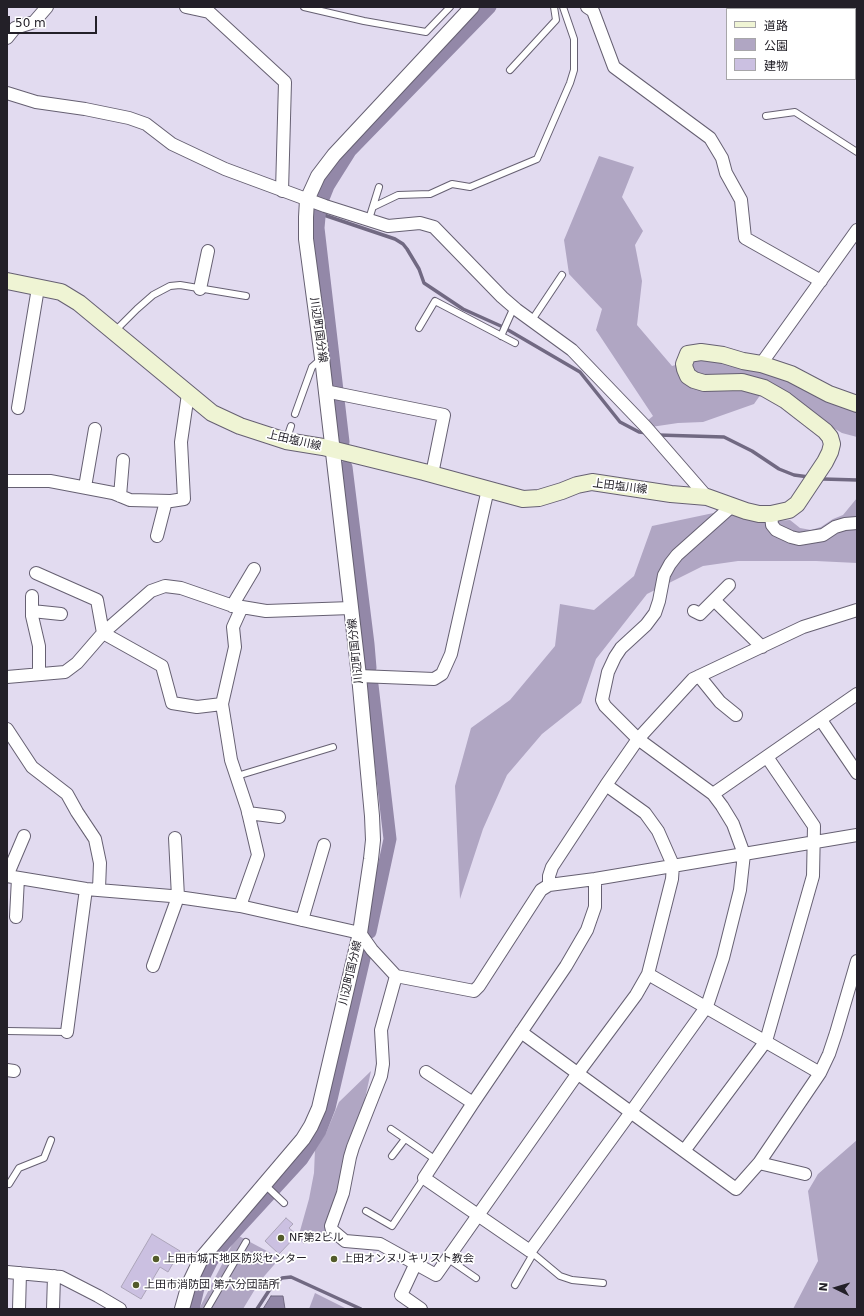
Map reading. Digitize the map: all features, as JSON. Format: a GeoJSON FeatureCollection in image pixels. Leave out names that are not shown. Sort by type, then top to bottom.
{"type":"FeatureCollection","features":[{"type":"Feature","properties":{"kind":"main road","name":"上田塩川線"},"geometry":{"type":"LineString","coordinates":[[7,282],[61,292],[79,303],[212,413],[240,426],[286,441],[323,447],[333,451],[432,474],[523,499],[539,498],[577,485],[592,482],[671,494],[707,497],[746,511],[771,514],[789,510],[797,504],[830,452],[832,444],[830,437],[825,431],[785,400],[764,388],[742,382],[704,382],[694,380],[688,376],[684,364],[688,354],[702,352],[723,355],[743,361],[761,364],[791,374],[829,394],[857,404]]}},
{"type":"Feature","properties":{"kind":"street"},"geometry":{"type":"LineString","coordinates":[[7,38],[15,28],[34,22],[47,7]]}},
{"type":"Feature","properties":{"kind":"street"},"geometry":{"type":"LineString","coordinates":[[186,7],[209,12],[285,82],[282,191]]}},
{"type":"Feature","properties":{"kind":"street","name":"川辺町国分線"},"geometry":{"type":"LineString","coordinates":[[182,1309],[189,1284],[201,1259],[269,1189],[303,1139],[319,1108],[360,933],[371,860],[372,816],[359,676],[322,358],[306,239],[306,217],[316,203],[318,176],[334,154],[472,7]]}},
{"type":"Feature","properties":{"kind":"street"},"geometry":{"type":"LineString","coordinates":[[587,7],[593,11],[614,67],[710,138],[722,158],[726,173],[741,200],[745,238],[821,281]]}},
{"type":"Feature","properties":{"kind":"street"},"geometry":{"type":"LineString","coordinates":[[7,93],[36,102],[85,109],[129,118],[146,124],[172,144],[225,169],[316,203],[371,213],[388,226],[420,223],[434,226],[514,308],[572,350],[646,427],[707,497]]}},
{"type":"Feature","properties":{"kind":"street"},"geometry":{"type":"LineString","coordinates":[[761,364],[857,230]]}},
{"type":"Feature","properties":{"kind":"street"},"geometry":{"type":"LineString","coordinates":[[200,288],[208,251]]}},
{"type":"Feature","properties":{"kind":"street"},"geometry":{"type":"LineString","coordinates":[[18,408],[38,288]]}},
{"type":"Feature","properties":{"kind":"street"},"geometry":{"type":"LineString","coordinates":[[325,391],[444,415],[432,474]]}},
{"type":"Feature","properties":{"kind":"street"},"geometry":{"type":"LineString","coordinates":[[7,481],[50,481],[85,487],[130,500],[166,501],[184,499],[181,442],[188,394]]}},
{"type":"Feature","properties":{"kind":"street"},"geometry":{"type":"LineString","coordinates":[[85,487],[95,429]]}},
{"type":"Feature","properties":{"kind":"street"},"geometry":{"type":"LineString","coordinates":[[120,496],[122,460]]}},
{"type":"Feature","properties":{"kind":"street"},"geometry":{"type":"LineString","coordinates":[[359,676],[434,679],[442,674],[451,654],[488,489]]}},
{"type":"Feature","properties":{"kind":"street"},"geometry":{"type":"LineString","coordinates":[[157,536],[166,501]]}},
{"type":"Feature","properties":{"kind":"street"},"geometry":{"type":"LineString","coordinates":[[595,879],[595,907],[587,930],[566,966],[424,1178],[532,1253],[707,1006],[723,958],[740,890],[744,854],[733,824],[713,794],[638,739],[605,706],[602,700],[608,672],[618,652],[646,624],[655,612],[659,601],[664,575],[677,555],[732,506]]}},
{"type":"Feature","properties":{"kind":"street"},"geometry":{"type":"LineString","coordinates":[[771,514],[772,525],[776,530],[791,538],[800,539],[822,535],[834,527],[857,523]]}},
{"type":"Feature","properties":{"kind":"street"},"geometry":{"type":"LineString","coordinates":[[240,906],[258,855],[248,813],[232,760],[222,704],[235,647],[233,627],[237,606],[254,569]]}},
{"type":"Feature","properties":{"kind":"street"},"geometry":{"type":"LineString","coordinates":[[36,573],[97,600],[103,633]]}},
{"type":"Feature","properties":{"kind":"street"},"geometry":{"type":"LineString","coordinates":[[694,611],[700,614],[729,585]]}},
{"type":"Feature","properties":{"kind":"street"},"geometry":{"type":"LineString","coordinates":[[7,677],[65,672],[77,663],[103,633],[150,591],[165,586],[181,588],[237,606],[266,611],[351,608]]}},
{"type":"Feature","properties":{"kind":"street"},"geometry":{"type":"LineString","coordinates":[[32,596],[32,611],[39,646],[39,674]]}},
{"type":"Feature","properties":{"kind":"street"},"geometry":{"type":"LineString","coordinates":[[714,600],[762,647]]}},
{"type":"Feature","properties":{"kind":"street"},"geometry":{"type":"LineString","coordinates":[[549,884],[549,876],[552,867],[638,739],[693,679],[803,627],[857,610]]}},
{"type":"Feature","properties":{"kind":"street"},"geometry":{"type":"LineString","coordinates":[[32,611],[61,614]]}},
{"type":"Feature","properties":{"kind":"street"},"geometry":{"type":"LineString","coordinates":[[103,633],[162,666],[172,702],[197,707],[222,704]]}},
{"type":"Feature","properties":{"kind":"street"},"geometry":{"type":"LineString","coordinates":[[699,676],[720,702],[736,715]]}},
{"type":"Feature","properties":{"kind":"street"},"geometry":{"type":"LineString","coordinates":[[713,794],[857,694]]}},
{"type":"Feature","properties":{"kind":"street"},"geometry":{"type":"LineString","coordinates":[[821,720],[857,773]]}},
{"type":"Feature","properties":{"kind":"street"},"geometry":{"type":"LineString","coordinates":[[7,729],[32,767],[67,794],[95,839],[100,862],[99,890]]}},
{"type":"Feature","properties":{"kind":"street"},"geometry":{"type":"LineString","coordinates":[[684,1152],[766,1041],[813,876],[814,826],[767,757]]}},
{"type":"Feature","properties":{"kind":"street"},"geometry":{"type":"LineString","coordinates":[[396,976],[381,1030],[383,1064],[381,1076],[353,1147],[343,1193],[331,1226],[332,1230],[345,1241],[380,1244],[436,1276],[578,1073],[636,994],[648,974],[672,879],[673,865],[658,831],[645,813],[606,785]]}},
{"type":"Feature","properties":{"kind":"street"},"geometry":{"type":"LineString","coordinates":[[248,813],[278,817]]}},
{"type":"Feature","properties":{"kind":"street"},"geometry":{"type":"LineString","coordinates":[[11,877],[86,889],[178,897],[240,906],[360,933],[372,950],[396,976],[474,991],[541,890],[549,884],[595,879],[857,835]]}},
{"type":"Feature","properties":{"kind":"street"},"geometry":{"type":"LineString","coordinates":[[16,917],[11,877],[24,836]]}},
{"type":"Feature","properties":{"kind":"street"},"geometry":{"type":"LineString","coordinates":[[153,966],[178,897],[175,838]]}},
{"type":"Feature","properties":{"kind":"street"},"geometry":{"type":"LineString","coordinates":[[302,920],[324,845]]}},
{"type":"Feature","properties":{"kind":"street"},"geometry":{"type":"LineString","coordinates":[[67,1032],[86,889]]}},
{"type":"Feature","properties":{"kind":"street"},"geometry":{"type":"LineString","coordinates":[[521,1032],[736,1189],[759,1163],[820,1072],[829,1054],[857,962]]}},
{"type":"Feature","properties":{"kind":"street"},"geometry":{"type":"LineString","coordinates":[[648,974],[707,1006],[820,1072]]}},
{"type":"Feature","properties":{"kind":"street"},"geometry":{"type":"LineString","coordinates":[[426,1072],[473,1103]]}},
{"type":"Feature","properties":{"kind":"street"},"geometry":{"type":"LineString","coordinates":[[759,1163],[805,1174]]}},
{"type":"Feature","properties":{"kind":"street"},"geometry":{"type":"LineString","coordinates":[[415,1265],[401,1295],[421,1309]]}},
{"type":"Feature","properties":{"kind":"street"},"geometry":{"type":"LineString","coordinates":[[7,1272],[61,1277],[120,1309]]}},
{"type":"Feature","properties":{"kind":"street"},"geometry":{"type":"LineString","coordinates":[[19,1309],[20,1273]]}},
{"type":"Feature","properties":{"kind":"street"},"geometry":{"type":"LineString","coordinates":[[53,1309],[54,1276]]}},
{"type":"Feature","properties":{"kind":"lane"},"geometry":{"type":"LineString","coordinates":[[304,7],[364,21],[426,32],[450,7]]}},
{"type":"Feature","properties":{"kind":"lane"},"geometry":{"type":"LineString","coordinates":[[510,70],[556,20],[554,7]]}},
{"type":"Feature","properties":{"kind":"lane"},"geometry":{"type":"LineString","coordinates":[[371,213],[398,195],[430,194],[452,184],[470,187],[537,159],[570,83],[574,70],[574,39],[563,7]]}},
{"type":"Feature","properties":{"kind":"lane"},"geometry":{"type":"LineString","coordinates":[[766,116],[795,112],[857,152]]}},
{"type":"Feature","properties":{"kind":"lane"},"geometry":{"type":"LineString","coordinates":[[371,213],[379,187]]}},
{"type":"Feature","properties":{"kind":"lane"},"geometry":{"type":"LineString","coordinates":[[532,320],[562,275]]}},
{"type":"Feature","properties":{"kind":"lane"},"geometry":{"type":"LineString","coordinates":[[114,332],[153,295],[170,286],[180,285],[246,296]]}},
{"type":"Feature","properties":{"kind":"lane"},"geometry":{"type":"LineString","coordinates":[[419,328],[435,301],[515,343]]}},
{"type":"Feature","properties":{"kind":"lane"},"geometry":{"type":"LineString","coordinates":[[501,335],[514,308]]}},
{"type":"Feature","properties":{"kind":"lane"},"geometry":{"type":"LineString","coordinates":[[295,414],[312,367],[322,358]]}},
{"type":"Feature","properties":{"kind":"lane"},"geometry":{"type":"LineString","coordinates":[[286,441],[291,426]]}},
{"type":"Feature","properties":{"kind":"lane"},"geometry":{"type":"LineString","coordinates":[[237,776],[333,747]]}},
{"type":"Feature","properties":{"kind":"lane"},"geometry":{"type":"LineString","coordinates":[[7,1031],[67,1032]]}},
{"type":"Feature","properties":{"kind":"lane"},"geometry":{"type":"LineString","coordinates":[[391,1129],[436,1160]]}},
{"type":"Feature","properties":{"kind":"lane"},"geometry":{"type":"LineString","coordinates":[[392,1156],[405,1139]]}},
{"type":"Feature","properties":{"kind":"lane"},"geometry":{"type":"LineString","coordinates":[[7,1183],[9,1184],[19,1168],[44,1158],[52,1140]]}},
{"type":"Feature","properties":{"kind":"lane"},"geometry":{"type":"LineString","coordinates":[[366,1211],[392,1226],[424,1178]]}},
{"type":"Feature","properties":{"kind":"lane"},"geometry":{"type":"LineString","coordinates":[[269,1189],[284,1203]]}},
{"type":"Feature","properties":{"kind":"lane"},"geometry":{"type":"LineString","coordinates":[[207,1309],[246,1242]]}},
{"type":"Feature","properties":{"kind":"lane"},"geometry":{"type":"LineString","coordinates":[[515,1285],[532,1253],[560,1276],[572,1280],[603,1283]]}},
{"type":"Feature","properties":{"kind":"lane"},"geometry":{"type":"LineString","coordinates":[[448,1258],[476,1278]]}},
{"type":"Feature","properties":{"kind":"green space"},"geometry":{"type":"Polygon","coordinates":[[[599,156],[634,167],[622,197],[643,231],[635,245],[642,281],[637,325],[672,366],[701,358],[761,370],[857,407],[857,437],[842,433],[830,426],[768,384],[754,404],[703,422],[678,423],[651,427],[647,421],[653,416],[596,330],[602,309],[569,274],[564,240],[599,156]]]}},
{"type":"Feature","properties":{"kind":"green space"},"geometry":{"type":"Polygon","coordinates":[[[857,498],[857,563],[816,561],[738,561],[703,566],[647,594],[596,659],[581,703],[542,734],[507,775],[483,829],[460,899],[455,786],[471,728],[510,700],[555,646],[560,604],[594,610],[634,576],[652,526],[723,511],[776,521],[790,520],[800,528],[811,530],[821,527],[833,519],[843,515],[857,498]]]}},
{"type":"Feature","properties":{"kind":"green space"},"geometry":{"type":"Polygon","coordinates":[[[371,1071],[363,1108],[347,1144],[337,1192],[325,1226],[326,1232],[304,1244],[298,1238],[309,1199],[314,1173],[315,1149],[326,1133],[339,1102],[371,1071]]]}},
{"type":"Feature","properties":{"kind":"green space"},"geometry":{"type":"Polygon","coordinates":[[[857,1140],[857,1309],[793,1309],[818,1261],[808,1191],[818,1174],[857,1140]]]}},
{"type":"Feature","properties":{"kind":"green space"},"geometry":{"type":"Polygon","coordinates":[[[237,1235],[280,1258],[260,1281],[243,1309],[199,1309],[237,1235]]]}},
{"type":"Feature","properties":{"kind":"green space"},"geometry":{"type":"Polygon","coordinates":[[[315,1293],[347,1309],[309,1309],[315,1293]]]}},
{"type":"Feature","properties":{"kind":"shaded area"},"geometry":{"type":"Polygon","coordinates":[[[271,1296],[283,1296],[285,1309],[263,1309],[271,1296]]]}},
{"type":"Feature","properties":{"kind":"building","name":"NF第2ビル"},"geometry":{"type":"Polygon","coordinates":[[[286,1218],[293,1224],[289,1228],[297,1235],[279,1254],[265,1241],[286,1218]]]}},
{"type":"Feature","properties":{"kind":"building","name":"上田市城下地区防災センター"},"geometry":{"type":"Polygon","coordinates":[[[152,1234],[180,1251],[168,1272],[160,1267],[141,1299],[121,1287],[152,1234]]]}},
{"type":"Feature","properties":{"kind":"waterway"},"geometry":{"type":"LineString","coordinates":[[343,442],[318,228],[320,206],[328,186],[350,151],[490,7]]}},
{"type":"Feature","properties":{"kind":"waterway"},"geometry":{"type":"LineString","coordinates":[[318,213],[395,239],[403,244],[419,269],[424,283],[463,309],[503,327],[580,372],[620,422],[639,432],[648,433]]}},
{"type":"Feature","properties":{"kind":"waterway"},"geometry":{"type":"LineString","coordinates":[[658,435],[724,437],[752,451],[779,469],[794,475],[809,477]]}},
{"type":"Feature","properties":{"kind":"waterway"},"geometry":{"type":"LineString","coordinates":[[346,467],[370,668]]}},
{"type":"Feature","properties":{"kind":"waterway"},"geometry":{"type":"LineString","coordinates":[[823,479],[857,480]]}},
{"type":"Feature","properties":{"kind":"waterway"},"geometry":{"type":"LineString","coordinates":[[370,932],[390,839],[372,685]]}},
{"type":"Feature","properties":{"kind":"waterway"},"geometry":{"type":"LineString","coordinates":[[193,1309],[198,1288],[211,1262],[225,1243],[302,1159],[320,1131],[329,1108],[365,954]]}},
{"type":"Feature","properties":{"kind":"waterway"},"geometry":{"type":"LineString","coordinates":[[257,1309],[272,1286],[282,1278],[291,1277],[361,1309]]}},
{"type":"Feature","properties":{"kind":"place","name":"NF第2ビル"},"geometry":{"type":"Point","coordinates":[281,1238]}},
{"type":"Feature","properties":{"kind":"place","name":"上田市城下地区防災センター"},"geometry":{"type":"Point","coordinates":[156,1259]}},
{"type":"Feature","properties":{"kind":"place","name":"上田オンヌリキリスト教会"},"geometry":{"type":"Point","coordinates":[334,1259]}},
{"type":"Feature","properties":{"kind":"place","name":"上田市消防団 第六分団詰所"},"geometry":{"type":"Point","coordinates":[136,1285]}}]}
